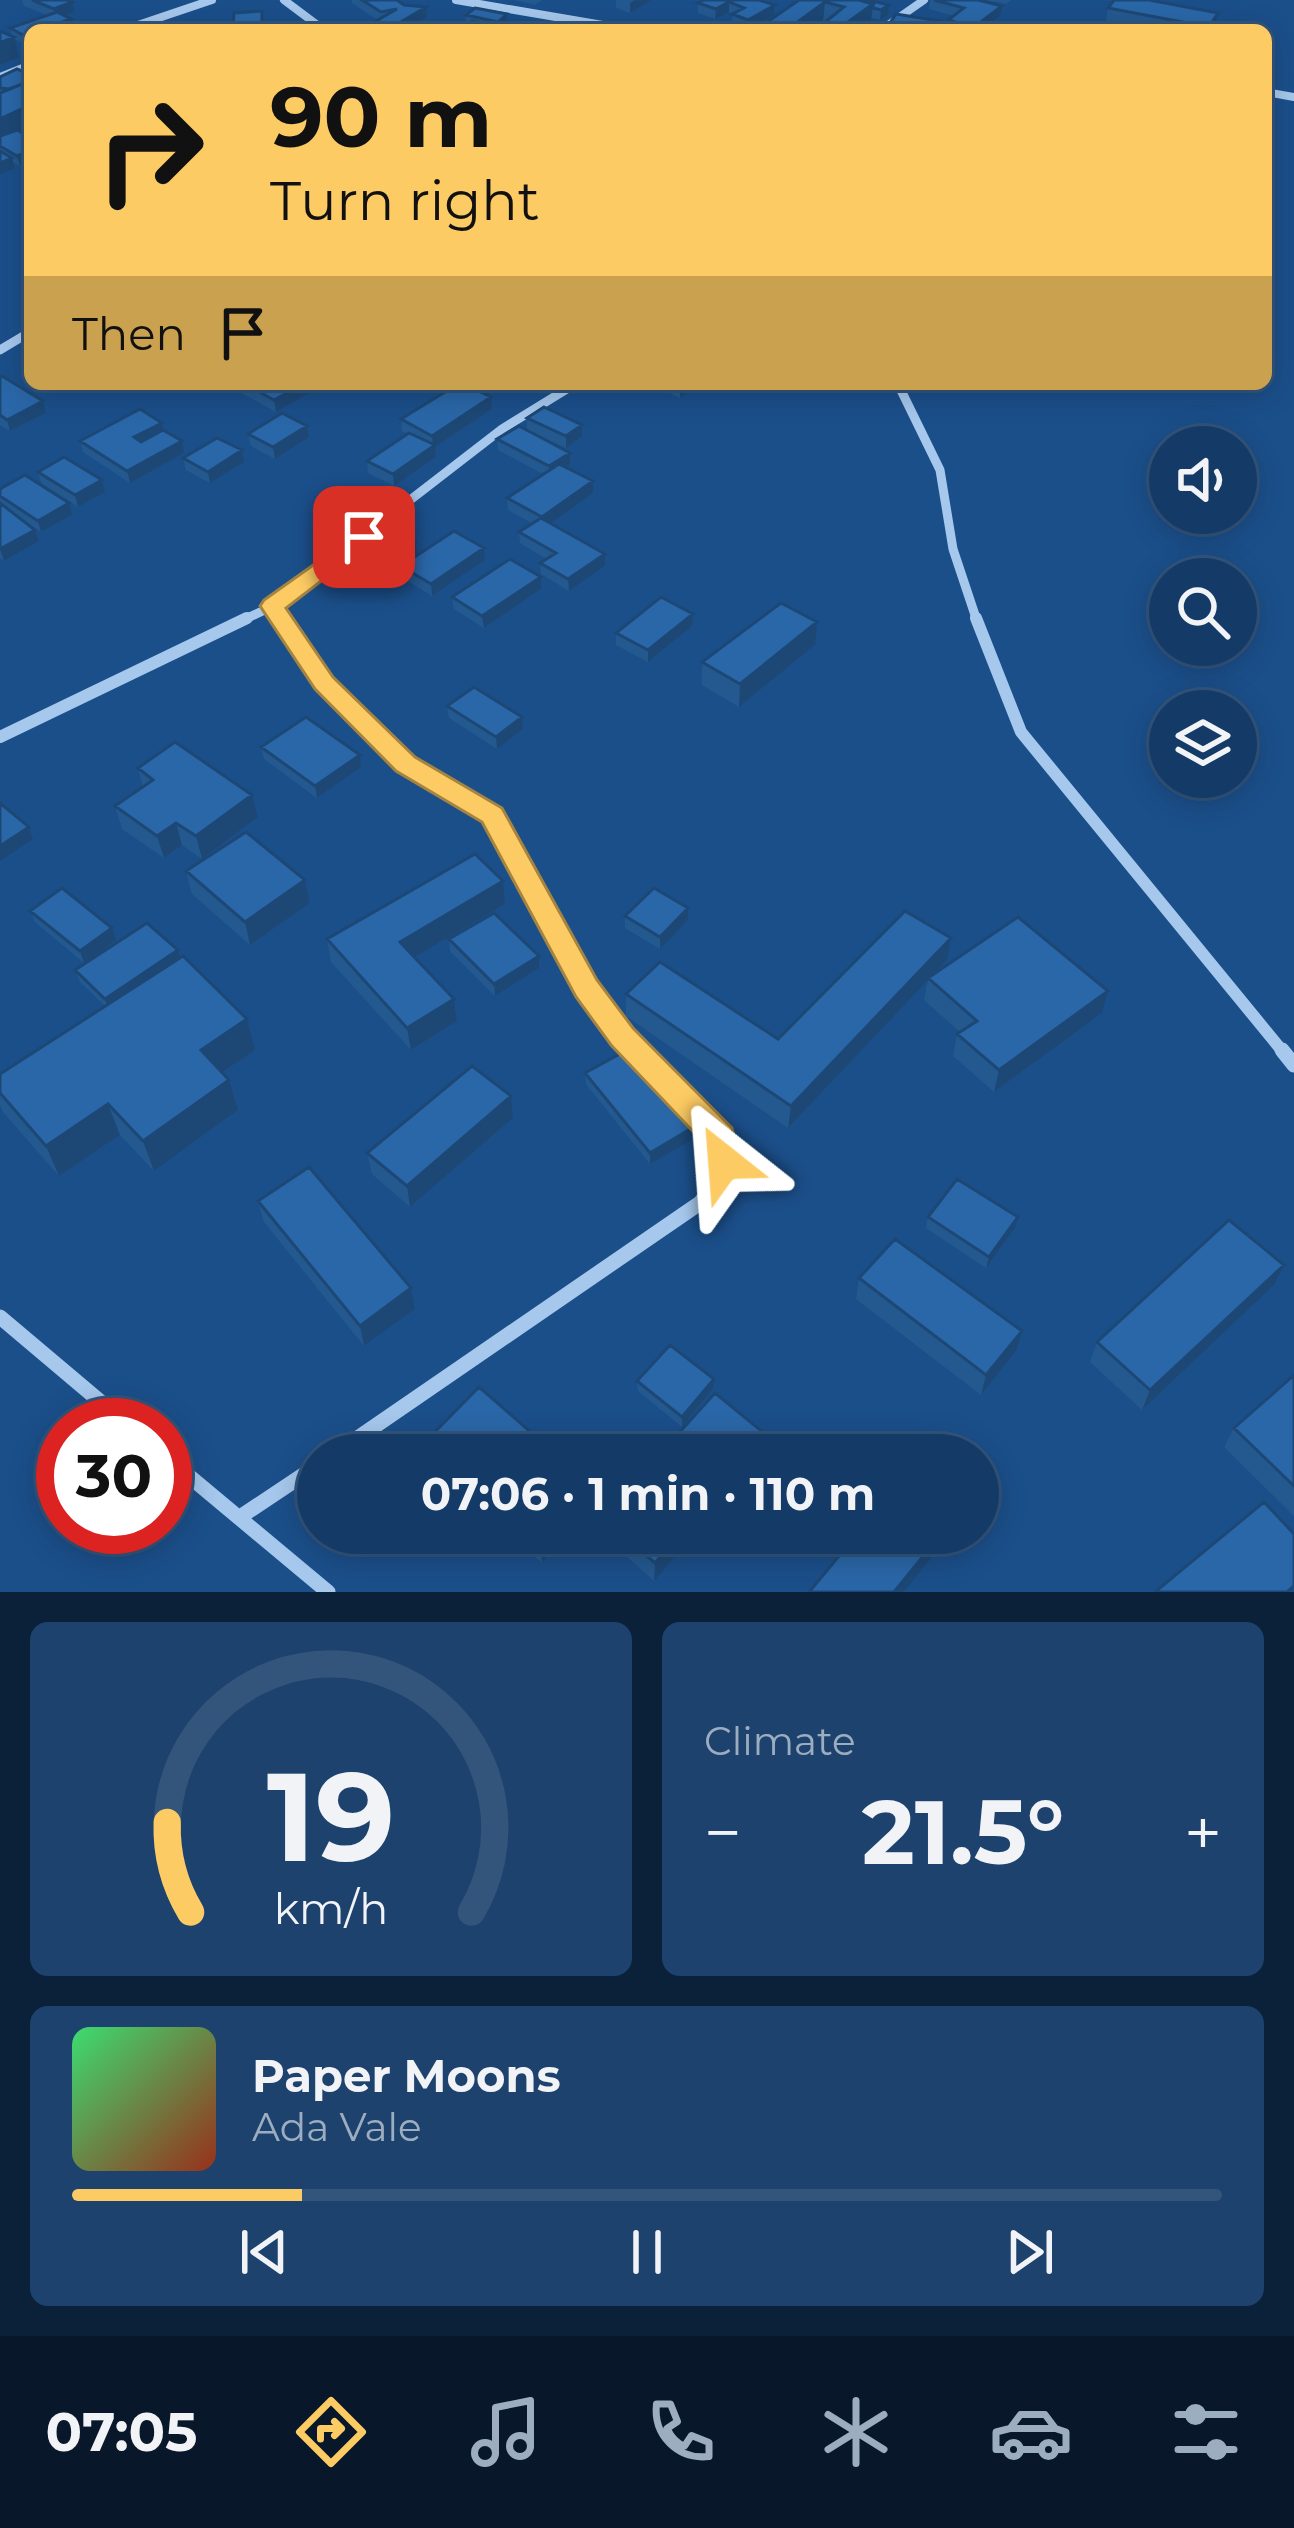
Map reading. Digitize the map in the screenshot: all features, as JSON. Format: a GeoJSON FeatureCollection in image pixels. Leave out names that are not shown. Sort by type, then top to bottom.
{"type":"FeatureCollection","features":[{"type":"Feature","properties":{"kind":"street"},"geometry":{"type":"LineString","coordinates":[[141,24],[212,0]]}},
{"type":"Feature","properties":{"kind":"street"},"geometry":{"type":"LineString","coordinates":[[284,0],[315,24]]}},
{"type":"Feature","properties":{"kind":"street"},"geometry":{"type":"LineString","coordinates":[[456,0],[597,24]]}},
{"type":"Feature","properties":{"kind":"street"},"geometry":{"type":"LineString","coordinates":[[890,24],[924,0]]}},
{"type":"Feature","properties":{"kind":"street"},"geometry":{"type":"LineString","coordinates":[[0,737],[273,606],[502,430],[565,390]]}},
{"type":"Feature","properties":{"kind":"street"},"geometry":{"type":"LineString","coordinates":[[901,390],[940,470],[953,548],[997,680],[1021,732],[1294,1065]]}},
{"type":"Feature","properties":{"kind":"street"},"geometry":{"type":"LineString","coordinates":[[273,606],[324,683],[382,743],[406,764],[493,815],[587,988],[622,1036],[675,1087],[726,1149],[717,1182],[700,1203],[364,1434]]}},
{"type":"Feature","properties":{"kind":"street"},"geometry":{"type":"LineString","coordinates":[[0,1317],[96,1398]]}},
{"type":"Feature","properties":{"kind":"street"},"geometry":{"type":"LineString","coordinates":[[192,1478],[328,1592]]}},
{"type":"Feature","properties":{"kind":"street"},"geometry":{"type":"LineString","coordinates":[[240,1517],[297,1479]]}},
{"type":"Feature","properties":{"kind":"building"},"geometry":{"type":"Polygon","coordinates":[[[32,0],[67,0],[72,2],[54,9],[32,0]]]}},
{"type":"Feature","properties":{"kind":"building"},"geometry":{"type":"Polygon","coordinates":[[[362,0],[397,0],[426,7],[397,24],[376,21],[397,9],[381,12],[362,0]]]}},
{"type":"Feature","properties":{"kind":"building"},"geometry":{"type":"Polygon","coordinates":[[[759,0],[775,5],[748,20],[732,14],[744,8],[729,2],[716,9],[698,3],[759,0]]]}},
{"type":"Feature","properties":{"kind":"building"},"geometry":{"type":"Polygon","coordinates":[[[799,0],[873,4],[845,24],[823,24],[844,7],[825,2],[799,21],[809,24],[764,24],[799,0]]]}},
{"type":"Feature","properties":{"kind":"building"},"geometry":{"type":"Polygon","coordinates":[[[859,0],[869,0],[889,5],[881,10],[859,0]]]}},
{"type":"Feature","properties":{"kind":"building"},"geometry":{"type":"Polygon","coordinates":[[[934,0],[978,0],[1002,6],[978,24],[948,20],[964,8],[934,0]]]}},
{"type":"Feature","properties":{"kind":"building"},"geometry":{"type":"Polygon","coordinates":[[[1114,0],[1149,0],[1218,13],[1211,24],[1193,24],[1108,8],[1114,0]]]}},
{"type":"Feature","properties":{"kind":"building"},"geometry":{"type":"Polygon","coordinates":[[[475,8],[507,14],[498,22],[466,15],[475,8]]]}},
{"type":"Feature","properties":{"kind":"building"},"geometry":{"type":"Polygon","coordinates":[[[262,11],[262,24],[233,24],[234,13],[262,11]]]}},
{"type":"Feature","properties":{"kind":"building"},"geometry":{"type":"Polygon","coordinates":[[[57,12],[71,19],[24,24],[23,35],[10,28],[57,12]]]}},
{"type":"Feature","properties":{"kind":"building"},"geometry":{"type":"Polygon","coordinates":[[[896,14],[958,24],[896,24],[890,23],[896,14]]]}},
{"type":"Feature","properties":{"kind":"building"},"geometry":{"type":"Polygon","coordinates":[[[17,69],[24,72],[24,85],[0,88],[0,77],[17,69]]]}},
{"type":"Feature","properties":{"kind":"building"},"geometry":{"type":"Polygon","coordinates":[[[24,85],[24,108],[0,119],[0,93],[24,85]]]}},
{"type":"Feature","properties":{"kind":"building"},"geometry":{"type":"Polygon","coordinates":[[[17,130],[24,134],[24,153],[17,156],[0,146],[0,136],[17,130]]]}},
{"type":"Feature","properties":{"kind":"building"},"geometry":{"type":"Polygon","coordinates":[[[0,377],[43,401],[7,420],[0,415],[0,377]]]}},
{"type":"Feature","properties":{"kind":"building"},"geometry":{"type":"Polygon","coordinates":[[[256,390],[292,390],[274,400],[256,390]]]}},
{"type":"Feature","properties":{"kind":"building"},"geometry":{"type":"Polygon","coordinates":[[[448,390],[476,390],[491,397],[432,436],[401,419],[448,390]]]}},
{"type":"Feature","properties":{"kind":"building"},"geometry":{"type":"Polygon","coordinates":[[[544,407],[582,425],[566,436],[527,418],[544,407]]]}},
{"type":"Feature","properties":{"kind":"building"},"geometry":{"type":"Polygon","coordinates":[[[140,409],[162,423],[134,437],[141,442],[163,430],[182,441],[127,471],[80,441],[140,409]]]}},
{"type":"Feature","properties":{"kind":"building"},"geometry":{"type":"Polygon","coordinates":[[[282,413],[307,426],[273,447],[248,434],[282,413]]]}},
{"type":"Feature","properties":{"kind":"building"},"geometry":{"type":"Polygon","coordinates":[[[519,426],[570,453],[549,466],[497,439],[519,426]]]}},
{"type":"Feature","properties":{"kind":"building"},"geometry":{"type":"Polygon","coordinates":[[[409,433],[435,445],[393,474],[367,461],[409,433]]]}},
{"type":"Feature","properties":{"kind":"building"},"geometry":{"type":"Polygon","coordinates":[[[217,438],[242,450],[208,472],[183,458],[217,438]]]}},
{"type":"Feature","properties":{"kind":"building"},"geometry":{"type":"Polygon","coordinates":[[[64,457],[102,480],[75,495],[38,472],[64,457]]]}},
{"type":"Feature","properties":{"kind":"building"},"geometry":{"type":"Polygon","coordinates":[[[559,464],[593,481],[542,517],[507,498],[559,464]]]}},
{"type":"Feature","properties":{"kind":"building"},"geometry":{"type":"Polygon","coordinates":[[[25,475],[69,503],[38,521],[0,496],[0,489],[25,475]]]}},
{"type":"Feature","properties":{"kind":"building"},"geometry":{"type":"Polygon","coordinates":[[[0,503],[35,530],[0,549],[0,503]]]}},
{"type":"Feature","properties":{"kind":"building"},"geometry":{"type":"Polygon","coordinates":[[[541,518],[605,554],[568,579],[540,563],[556,553],[519,532],[541,518]]]}},
{"type":"Feature","properties":{"kind":"building"},"geometry":{"type":"Polygon","coordinates":[[[386,526],[415,542],[388,561],[358,545],[386,526]]]}},
{"type":"Feature","properties":{"kind":"building"},"geometry":{"type":"Polygon","coordinates":[[[454,531],[484,548],[431,584],[401,566],[454,531]]]}},
{"type":"Feature","properties":{"kind":"building"},"geometry":{"type":"Polygon","coordinates":[[[510,559],[541,577],[482,616],[452,597],[510,559]]]}},
{"type":"Feature","properties":{"kind":"building"},"geometry":{"type":"Polygon","coordinates":[[[661,597],[693,614],[648,650],[616,633],[661,597]]]}},
{"type":"Feature","properties":{"kind":"building"},"geometry":{"type":"Polygon","coordinates":[[[781,603],[817,622],[740,684],[702,662],[781,603]]]}},
{"type":"Feature","properties":{"kind":"building"},"geometry":{"type":"Polygon","coordinates":[[[474,687],[522,717],[496,737],[447,706],[474,687]]]}},
{"type":"Feature","properties":{"kind":"building"},"geometry":{"type":"Polygon","coordinates":[[[306,717],[360,755],[315,786],[261,747],[306,717]]]}},
{"type":"Feature","properties":{"kind":"building"},"geometry":{"type":"Polygon","coordinates":[[[175,742],[252,795],[196,836],[176,823],[157,836],[115,806],[153,780],[138,768],[175,742]]]}},
{"type":"Feature","properties":{"kind":"building"},"geometry":{"type":"Polygon","coordinates":[[[0,803],[29,827],[0,846],[0,803]]]}},
{"type":"Feature","properties":{"kind":"building"},"geometry":{"type":"Polygon","coordinates":[[[246,832],[305,880],[245,922],[186,871],[246,832]]]}},
{"type":"Feature","properties":{"kind":"building"},"geometry":{"type":"Polygon","coordinates":[[[475,854],[503,881],[400,942],[454,999],[407,1028],[327,939],[475,854]]]}},
{"type":"Feature","properties":{"kind":"building"},"geometry":{"type":"Polygon","coordinates":[[[62,888],[112,928],[80,951],[30,911],[62,888]]]}},
{"type":"Feature","properties":{"kind":"building"},"geometry":{"type":"Polygon","coordinates":[[[654,888],[688,908],[660,937],[625,916],[654,888]]]}},
{"type":"Feature","properties":{"kind":"building"},"geometry":{"type":"Polygon","coordinates":[[[905,911],[951,938],[791,1106],[626,994],[660,962],[778,1039],[905,911]]]}},
{"type":"Feature","properties":{"kind":"building"},"geometry":{"type":"Polygon","coordinates":[[[494,913],[539,956],[494,984],[449,939],[494,913]]]}},
{"type":"Feature","properties":{"kind":"building"},"geometry":{"type":"Polygon","coordinates":[[[1018,917],[1108,991],[999,1070],[957,1034],[977,1021],[928,978],[1018,917]]]}},
{"type":"Feature","properties":{"kind":"building"},"geometry":{"type":"Polygon","coordinates":[[[147,923],[178,950],[105,999],[75,970],[147,923]]]}},
{"type":"Feature","properties":{"kind":"building"},"geometry":{"type":"Polygon","coordinates":[[[183,956],[247,1019],[201,1050],[229,1080],[143,1141],[108,1104],[46,1146],[0,1093],[0,1074],[183,956]]]}},
{"type":"Feature","properties":{"kind":"building"},"geometry":{"type":"Polygon","coordinates":[[[627,1050],[692,1128],[650,1153],[585,1073],[627,1050]]]}},
{"type":"Feature","properties":{"kind":"building"},"geometry":{"type":"Polygon","coordinates":[[[472,1066],[511,1096],[407,1186],[367,1153],[472,1066]]]}},
{"type":"Feature","properties":{"kind":"building"},"geometry":{"type":"Polygon","coordinates":[[[309,1167],[411,1288],[360,1326],[258,1201],[309,1167]]]}},
{"type":"Feature","properties":{"kind":"building"},"geometry":{"type":"Polygon","coordinates":[[[957,1179],[1018,1217],[989,1257],[928,1217],[957,1179]]]}},
{"type":"Feature","properties":{"kind":"building"},"geometry":{"type":"Polygon","coordinates":[[[1229,1220],[1284,1265],[1150,1390],[1097,1342],[1229,1220]]]}},
{"type":"Feature","properties":{"kind":"building"},"geometry":{"type":"Polygon","coordinates":[[[895,1239],[1022,1331],[986,1375],[859,1278],[895,1239]]]}},
{"type":"Feature","properties":{"kind":"building"},"geometry":{"type":"Polygon","coordinates":[[[670,1345],[714,1379],[682,1417],[637,1381],[670,1345]]]}},
{"type":"Feature","properties":{"kind":"building"},"geometry":{"type":"Polygon","coordinates":[[[1294,1375],[1294,1486],[1234,1428],[1294,1375]]]}},
{"type":"Feature","properties":{"kind":"building"},"geometry":{"type":"Polygon","coordinates":[[[479,1387],[533,1434],[433,1434],[479,1387]]]}},
{"type":"Feature","properties":{"kind":"building"},"geometry":{"type":"Polygon","coordinates":[[[715,1393],[765,1434],[678,1434],[715,1393]]]}},
{"type":"Feature","properties":{"kind":"building"},"geometry":{"type":"Polygon","coordinates":[[[1264,1502],[1294,1534],[1294,1586],[1287,1592],[1155,1592],[1264,1502]]]}},
{"type":"Feature","properties":{"kind":"building"},"geometry":{"type":"Polygon","coordinates":[[[841,1554],[925,1554],[894,1592],[810,1591],[841,1554]]]}},
{"type":"Feature","properties":{"kind":"route"},"geometry":{"type":"LineString","coordinates":[[364,537],[273,606],[296,646],[324,683],[406,764],[493,815],[587,988],[622,1036],[721,1138],[724,1162]]}}]}
